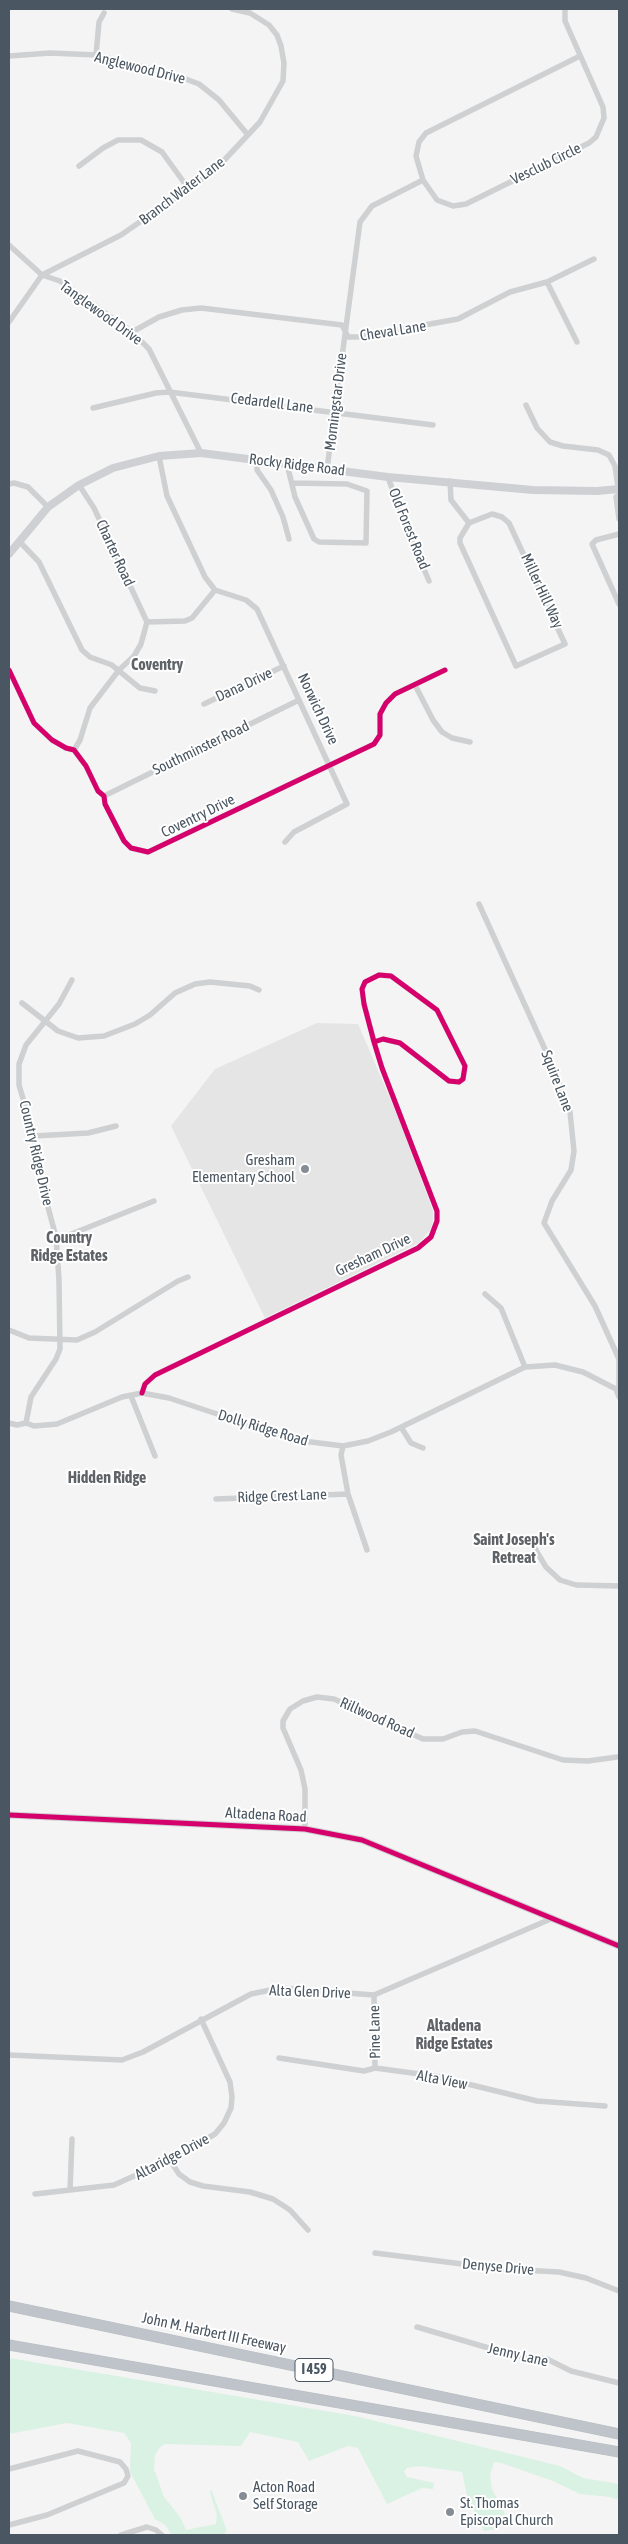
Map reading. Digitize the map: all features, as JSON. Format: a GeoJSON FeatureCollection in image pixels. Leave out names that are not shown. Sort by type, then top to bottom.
{"type":"FeatureCollection","features":[{"type":"Feature","properties":{"kind":"highway","name":"John M. Harbert III Freeway"},"geometry":{"type":"LineString","coordinates":[[9,2306],[619,2434]]}},
{"type":"Feature","properties":{"kind":"highway","name":"I 459"},"geometry":{"type":"LineString","coordinates":[[9,2345],[619,2452]]}},
{"type":"Feature","properties":{"kind":"main road","name":"Rocky Ridge Road"},"geometry":{"type":"LineString","coordinates":[[9,554],[48,508],[79,485],[114,468],[159,456],[201,453],[388,477],[555,491],[619,489]]}},
{"type":"Feature","properties":{"kind":"street","name":"Branch Water Lane"},"geometry":{"type":"LineString","coordinates":[[9,322],[42,275],[121,235],[215,170],[248,135],[272,102],[283,81],[284,63],[278,35],[269,26],[250,13],[232,9]]}},
{"type":"Feature","properties":{"kind":"street","name":"Vesclub Circle"},"geometry":{"type":"LineString","coordinates":[[565,9],[566,20],[603,107],[604,118],[600,130],[589,142],[466,204],[453,206],[437,200],[423,180],[416,156],[419,142],[426,133],[580,56]]}},
{"type":"Feature","properties":{"kind":"street"},"geometry":{"type":"LineString","coordinates":[[96,55],[99,22],[104,13]]}},
{"type":"Feature","properties":{"kind":"street","name":"Anglewood Drive"},"geometry":{"type":"LineString","coordinates":[[9,56],[50,53],[96,55],[175,75],[199,84],[218,100],[248,135]]}},
{"type":"Feature","properties":{"kind":"street"},"geometry":{"type":"LineString","coordinates":[[79,166],[103,148],[118,140],[141,140],[162,152],[188,188]]}},
{"type":"Feature","properties":{"kind":"street","name":"Morningstar Drive"},"geometry":{"type":"LineString","coordinates":[[327,469],[360,222],[372,206],[423,180]]}},
{"type":"Feature","properties":{"kind":"street","name":"Tanglewood Drive"},"geometry":{"type":"LineString","coordinates":[[9,245],[42,275],[60,281],[132,332],[149,349],[201,453]]}},
{"type":"Feature","properties":{"kind":"street","name":"Cheval Lane"},"geometry":{"type":"LineString","coordinates":[[132,332],[159,317],[182,310],[201,308],[342,325],[348,336],[357,337],[449,322],[510,292],[547,282],[594,258]]}},
{"type":"Feature","properties":{"kind":"street"},"geometry":{"type":"LineString","coordinates":[[547,282],[577,342]]}},
{"type":"Feature","properties":{"kind":"street","name":"Cedardell Lane"},"geometry":{"type":"LineString","coordinates":[[93,408],[156,393],[169,392],[334,411],[434,425]]}},
{"type":"Feature","properties":{"kind":"street"},"geometry":{"type":"LineString","coordinates":[[526,405],[537,428],[550,442],[563,446],[598,450],[609,455],[615,466],[619,489],[619,494],[616,497],[619,519]]}},
{"type":"Feature","properties":{"kind":"street"},"geometry":{"type":"LineString","coordinates":[[9,670],[34,723],[52,740],[74,750],[80,740],[90,708],[119,670],[134,656],[141,644],[148,622],[185,621],[192,618],[215,590],[205,577],[167,496],[159,456]]}},
{"type":"Feature","properties":{"kind":"street"},"geometry":{"type":"LineString","coordinates":[[257,460],[257,470],[271,490],[283,516],[288,539]]}},
{"type":"Feature","properties":{"kind":"street"},"geometry":{"type":"LineString","coordinates":[[286,464],[301,514],[314,539],[319,542],[366,543],[367,491],[347,484],[292,483]]}},
{"type":"Feature","properties":{"kind":"street","name":"Old Forest Road"},"geometry":{"type":"LineString","coordinates":[[388,477],[402,517],[429,581]]}},
{"type":"Feature","properties":{"kind":"street"},"geometry":{"type":"LineString","coordinates":[[450,481],[451,500],[469,523]]}},
{"type":"Feature","properties":{"kind":"street"},"geometry":{"type":"LineString","coordinates":[[9,484],[14,483],[28,487],[48,508]]}},
{"type":"Feature","properties":{"kind":"street","name":"Charter Road"},"geometry":{"type":"LineString","coordinates":[[79,485],[94,508],[148,622]]}},
{"type":"Feature","properties":{"kind":"street","name":"Miller Hill Way"},"geometry":{"type":"LineString","coordinates":[[492,514],[502,517],[509,522],[566,644],[516,666],[462,552],[460,538],[469,523],[492,514]]}},
{"type":"Feature","properties":{"kind":"street"},"geometry":{"type":"LineString","coordinates":[[619,534],[596,540],[592,544],[619,604]]}},
{"type":"Feature","properties":{"kind":"street"},"geometry":{"type":"LineString","coordinates":[[20,542],[39,562],[82,650],[90,657],[112,665],[140,688],[155,691]]}},
{"type":"Feature","properties":{"kind":"street","name":"Norwich Drive"},"geometry":{"type":"LineString","coordinates":[[215,590],[253,604],[284,666],[347,804],[294,832],[285,842]]}},
{"type":"Feature","properties":{"kind":"street","name":"Dana Drive"},"geometry":{"type":"LineString","coordinates":[[204,704],[284,666]]}},
{"type":"Feature","properties":{"kind":"street","name":"Coventry Drive"},"geometry":{"type":"LineString","coordinates":[[74,750],[104,796],[105,804],[124,841],[131,848],[148,852],[374,744],[380,734],[380,714],[386,702],[395,694],[445,670]]}},
{"type":"Feature","properties":{"kind":"street"},"geometry":{"type":"LineString","coordinates":[[415,685],[432,720],[442,732],[452,738],[470,742]]}},
{"type":"Feature","properties":{"kind":"street","name":"Southminster Road"},"geometry":{"type":"LineString","coordinates":[[104,796],[299,700]]}},
{"type":"Feature","properties":{"kind":"street","name":"Squire Lane"},"geometry":{"type":"LineString","coordinates":[[479,904],[553,1067],[570,1112],[574,1151],[570,1170],[552,1202],[544,1223],[595,1306],[619,1359],[619,1396]]}},
{"type":"Feature","properties":{"kind":"street","name":"Gresham Drive"},"geometry":{"type":"LineString","coordinates":[[142,1393],[145,1384],[155,1376],[418,1248],[430,1237],[437,1221],[437,1211],[392,1097],[374,1042],[364,1004],[362,989],[365,982],[379,975],[391,976],[437,1010],[465,1066],[465,1073],[459,1082],[449,1081],[400,1042],[383,1039],[374,1042]]}},
{"type":"Feature","properties":{"kind":"street","name":"Country Ridge Drive"},"geometry":{"type":"LineString","coordinates":[[26,1423],[30,1397],[56,1359],[60,1349],[56,1237],[38,1170],[34,1136],[19,1085],[19,1064],[26,1045],[59,1004],[72,980]]}},
{"type":"Feature","properties":{"kind":"street"},"geometry":{"type":"LineString","coordinates":[[22,1003],[58,1031],[70,1036],[104,1036],[135,1024],[150,1015],[175,993],[194,984],[210,982],[250,986],[259,990]]}},
{"type":"Feature","properties":{"kind":"street"},"geometry":{"type":"LineString","coordinates":[[34,1136],[88,1133],[116,1126]]}},
{"type":"Feature","properties":{"kind":"street"},"geometry":{"type":"LineString","coordinates":[[56,1237],[64,1236],[154,1201]]}},
{"type":"Feature","properties":{"kind":"street"},"geometry":{"type":"LineString","coordinates":[[9,1330],[29,1338],[77,1340],[95,1332],[178,1281],[188,1278]]}},
{"type":"Feature","properties":{"kind":"street"},"geometry":{"type":"LineString","coordinates":[[485,1294],[501,1308],[525,1367]]}},
{"type":"Feature","properties":{"kind":"street","name":"Dolly Ridge Road"},"geometry":{"type":"LineString","coordinates":[[9,1423],[17,1425],[26,1423],[34,1426],[57,1424],[122,1398],[142,1393],[169,1398],[295,1440],[343,1446],[368,1441],[401,1427],[525,1367],[555,1365],[583,1372],[616,1389],[619,1396]]}},
{"type":"Feature","properties":{"kind":"street"},"geometry":{"type":"LineString","coordinates":[[130,1396],[155,1456]]}},
{"type":"Feature","properties":{"kind":"street"},"geometry":{"type":"LineString","coordinates":[[401,1427],[411,1443],[423,1448]]}},
{"type":"Feature","properties":{"kind":"street"},"geometry":{"type":"LineString","coordinates":[[343,1446],[341,1455],[348,1494],[367,1550]]}},
{"type":"Feature","properties":{"kind":"street","name":"Ridge Crest Lane"},"geometry":{"type":"LineString","coordinates":[[216,1499],[348,1494]]}},
{"type":"Feature","properties":{"kind":"street"},"geometry":{"type":"LineString","coordinates":[[532,1542],[546,1567],[560,1580],[576,1585],[619,1586]]}},
{"type":"Feature","properties":{"kind":"street","name":"Rillwood Road"},"geometry":{"type":"LineString","coordinates":[[305,1829],[305,1789],[301,1770],[283,1728],[283,1720],[290,1709],[303,1701],[317,1697],[334,1699],[423,1739],[442,1739],[462,1732],[475,1732],[563,1760],[588,1761],[617,1757]]}},
{"type":"Feature","properties":{"kind":"street","name":"Altadena Road"},"geometry":{"type":"LineString","coordinates":[[9,1815],[305,1829],[362,1840],[619,1946]]}},
{"type":"Feature","properties":{"kind":"street","name":"Alta Glen Drive"},"geometry":{"type":"LineString","coordinates":[[9,2055],[122,2060],[143,2052],[201,2019],[251,1994],[267,1989],[374,1995],[553,1918]]}},
{"type":"Feature","properties":{"kind":"street","name":"Pine Lane"},"geometry":{"type":"LineString","coordinates":[[374,1995],[375,2068]]}},
{"type":"Feature","properties":{"kind":"street","name":"Altaridge Drive"},"geometry":{"type":"LineString","coordinates":[[35,2194],[114,2185],[169,2159],[215,2134],[224,2123],[230,2108],[230,2082],[201,2019]]}},
{"type":"Feature","properties":{"kind":"street","name":"Alta View"},"geometry":{"type":"LineString","coordinates":[[280,2058],[364,2071],[375,2068],[435,2076],[537,2101],[605,2106]]}},
{"type":"Feature","properties":{"kind":"street"},"geometry":{"type":"LineString","coordinates":[[70,2190],[72,2139]]}},
{"type":"Feature","properties":{"kind":"street"},"geometry":{"type":"LineString","coordinates":[[169,2159],[179,2174],[190,2182],[204,2186],[250,2192],[273,2200],[290,2210],[308,2230]]}},
{"type":"Feature","properties":{"kind":"street","name":"Denyse Drive"},"geometry":{"type":"LineString","coordinates":[[375,2253],[502,2269],[559,2272],[586,2278],[619,2290]]}},
{"type":"Feature","properties":{"kind":"street","name":"Jenny Lane"},"geometry":{"type":"LineString","coordinates":[[417,2327],[516,2356],[547,2359],[571,2371],[619,2382]]}},
{"type":"Feature","properties":{"kind":"street"},"geometry":{"type":"LineString","coordinates":[[9,2469],[78,2451],[120,2462],[126,2469],[128,2476],[124,2483],[47,2515],[9,2525]]}},
{"type":"Feature","properties":{"kind":"street"},"geometry":{"type":"LineString","coordinates":[[121,2535],[147,2527],[156,2530],[162,2535]]}},
{"type":"Feature","properties":{"kind":"shaded area","name":"Gresham Elementary School"},"geometry":{"type":"Polygon","coordinates":[[[317,1023],[358,1024],[402,1126],[433,1211],[433,1220],[431,1229],[419,1243],[265,1318],[171,1126],[215,1069],[317,1023]]]}},
{"type":"Feature","properties":{"kind":"green space"},"geometry":{"type":"Polygon","coordinates":[[[9,2358],[355,2416],[560,2466],[583,2478],[619,2484],[619,2500],[610,2497],[580,2494],[553,2481],[494,2462],[490,2475],[492,2489],[505,2514],[496,2529],[484,2531],[467,2495],[462,2472],[419,2466],[407,2468],[404,2471],[407,2477],[434,2483],[433,2489],[422,2488],[387,2504],[358,2448],[348,2446],[309,2461],[298,2442],[250,2432],[241,2446],[165,2444],[160,2447],[155,2455],[154,2469],[164,2497],[180,2517],[186,2530],[216,2524],[217,2515],[210,2493],[211,2489],[227,2531],[223,2535],[172,2535],[165,2525],[155,2519],[130,2472],[131,2443],[124,2433],[67,2423],[9,2434],[9,2358]]]}},
{"type":"Feature","properties":{"kind":"cycle path"},"geometry":{"type":"LineString","coordinates":[[9,670],[34,723],[52,740],[74,750],[86,766],[98,791],[104,796],[105,804],[124,841],[131,848],[148,852],[374,744],[380,735],[380,714],[386,703],[395,694],[445,670]]}},
{"type":"Feature","properties":{"kind":"cycle path"},"geometry":{"type":"LineString","coordinates":[[142,1393],[145,1384],[155,1375],[418,1248],[431,1237],[437,1221],[437,1211],[382,1068],[374,1042],[364,1004],[362,989],[365,982],[379,975],[391,976],[437,1010],[465,1066],[463,1079],[459,1082],[449,1081],[400,1043],[383,1039],[374,1042]]}},
{"type":"Feature","properties":{"kind":"cycle path"},"geometry":{"type":"LineString","coordinates":[[9,1815],[305,1829],[362,1840],[619,1946]]}},
{"type":"Feature","properties":{"kind":"place","name":"Gresham Elementary School"},"geometry":{"type":"Point","coordinates":[305,1169]}},
{"type":"Feature","properties":{"kind":"place","name":"Acton Road Self Storage"},"geometry":{"type":"Point","coordinates":[243,2496]}},
{"type":"Feature","properties":{"kind":"place","name":"St. Thomas Episcopal Church"},"geometry":{"type":"Point","coordinates":[450,2512]}},
{"type":"Feature","properties":{"kind":"district","name":"Coventry"},"geometry":{"type":"Point","coordinates":[157,665]}},
{"type":"Feature","properties":{"kind":"district","name":"Country Ridge Estates"},"geometry":{"type":"Point","coordinates":[69,1247]}},
{"type":"Feature","properties":{"kind":"district","name":"Hidden Ridge"},"geometry":{"type":"Point","coordinates":[107,1478]}},
{"type":"Feature","properties":{"kind":"district","name":"Saint Joseph's Retreat"},"geometry":{"type":"Point","coordinates":[514,1549]}},
{"type":"Feature","properties":{"kind":"district","name":"Altadena Ridge Estates"},"geometry":{"type":"Point","coordinates":[454,2035]}}]}
